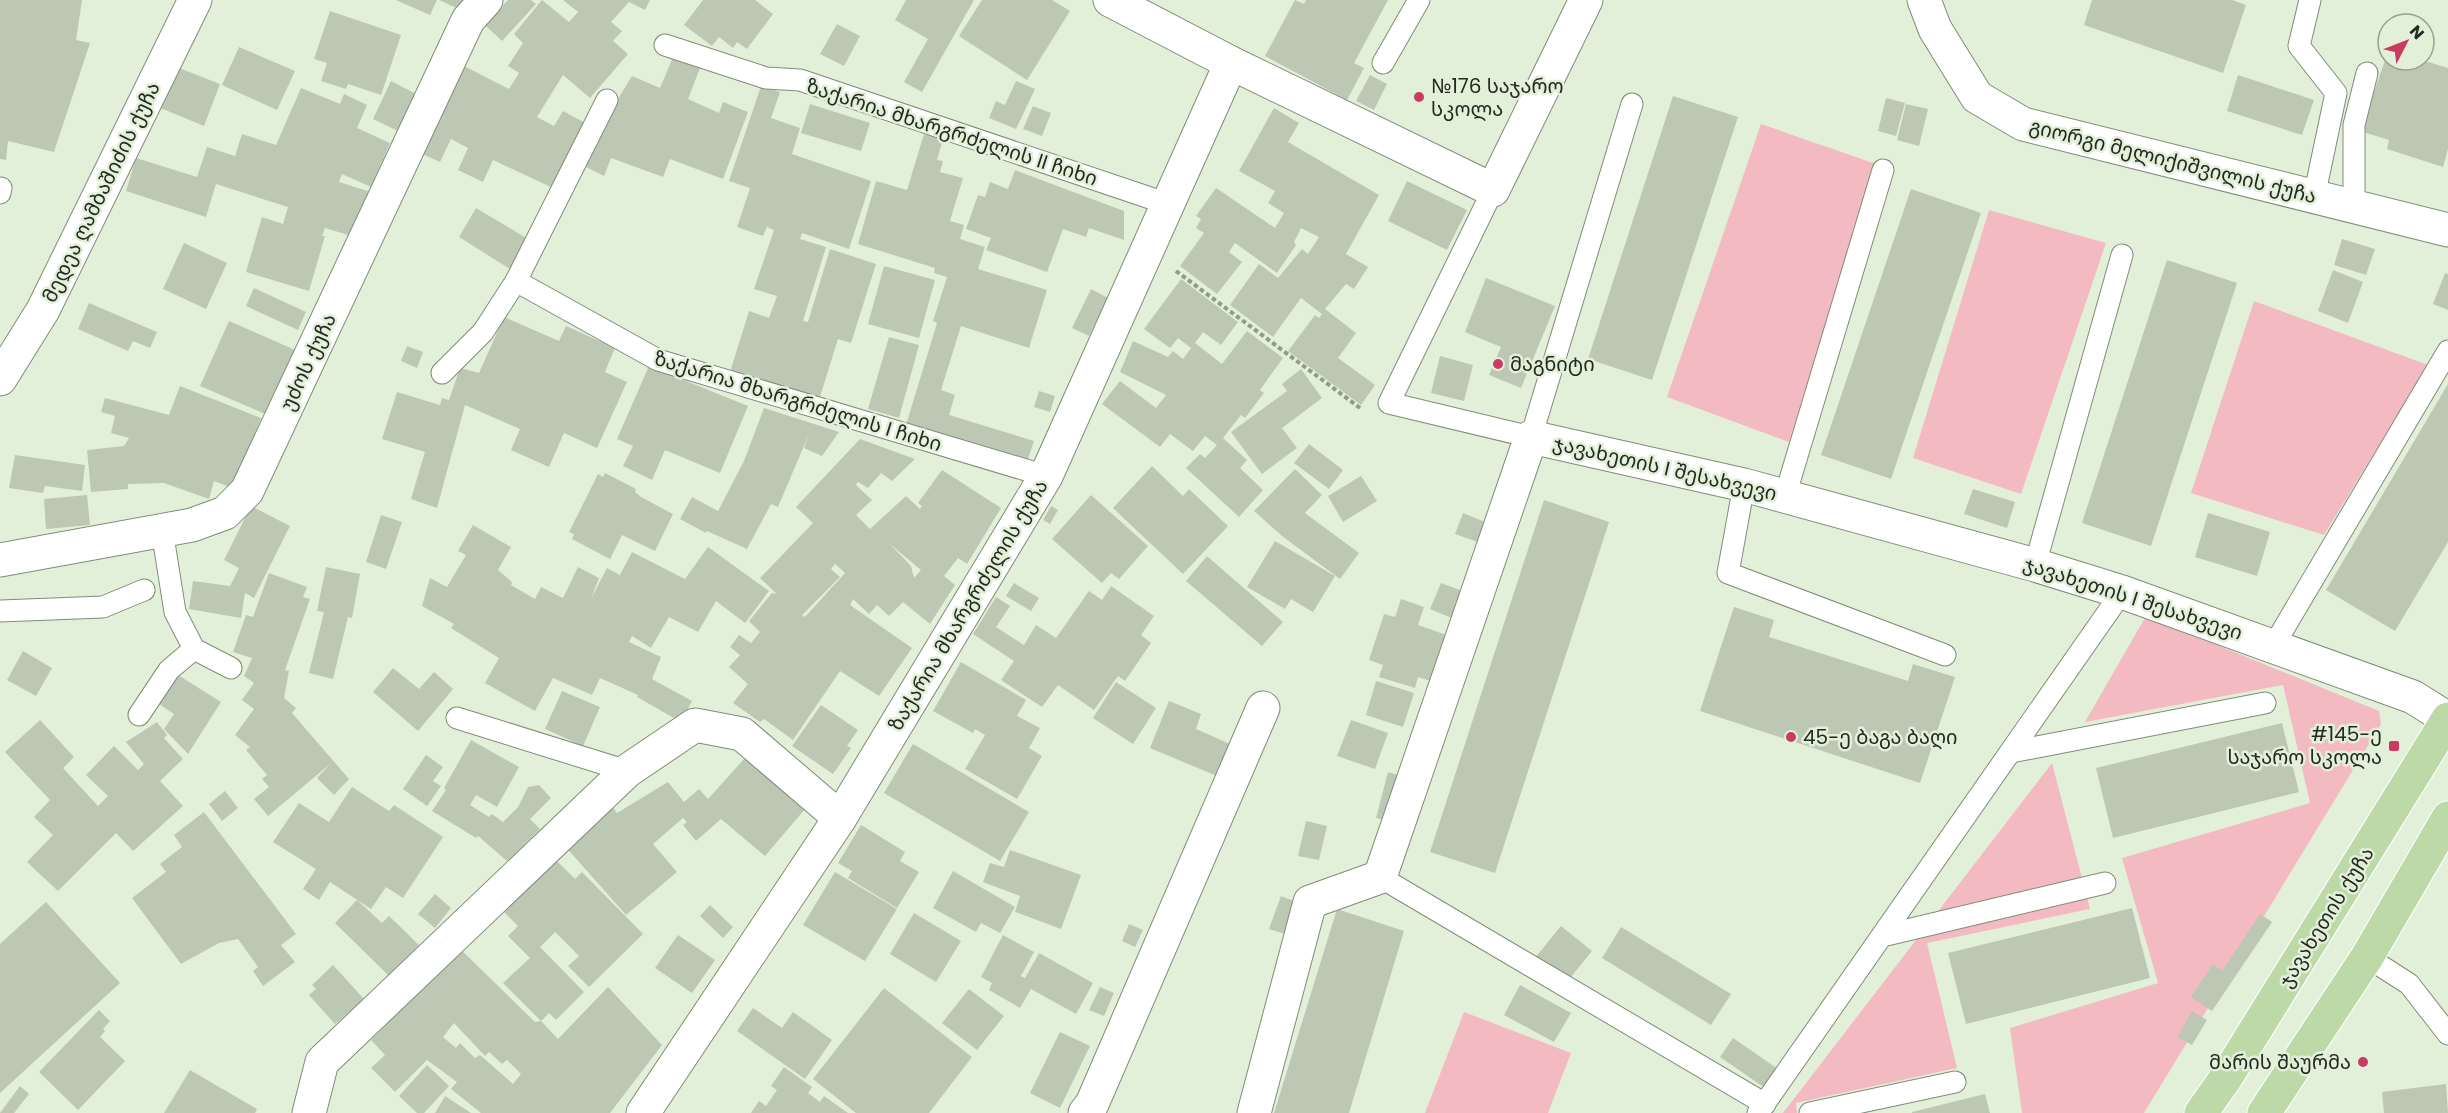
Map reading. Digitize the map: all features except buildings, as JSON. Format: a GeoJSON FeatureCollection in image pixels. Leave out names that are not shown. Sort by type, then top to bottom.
{"type":"FeatureCollection","features":[{"type":"Feature","properties":{"kind":"main road","name":"ჯავახეთის ქუჩა"},"geometry":{"type":"LineString","coordinates":[[2201,1113],[2225,1079],[2448,719]]}},
{"type":"Feature","properties":{"kind":"main road"},"geometry":{"type":"LineString","coordinates":[[2265,1113],[2367,957],[2448,818]]}},
{"type":"Feature","properties":{"kind":"street","name":"მედეა ღამბაშიძის ქუჩა"},"geometry":{"type":"LineString","coordinates":[[0,379],[44,310],[195,0]]}},
{"type":"Feature","properties":{"kind":"street","name":"უძოს ქუჩა"},"geometry":{"type":"LineString","coordinates":[[0,560],[192,525],[225,513],[248,491],[468,20],[486,0]]}},
{"type":"Feature","properties":{"kind":"street"},"geometry":{"type":"LineString","coordinates":[[1110,0],[1231,63],[1493,190],[1586,0]]}},
{"type":"Feature","properties":{"kind":"street","name":"გიორგი მელიქიშვილის ქუჩა"},"geometry":{"type":"LineString","coordinates":[[1924,0],[1935,29],[1977,97],[2023,124],[2448,230]]}},
{"type":"Feature","properties":{"kind":"street","name":"ზაქარია მხარგრძელის ქუჩა"},"geometry":{"type":"LineString","coordinates":[[643,1113],[840,818],[1047,476],[1231,63]]}},
{"type":"Feature","properties":{"kind":"street","name":"ჯავახეთის I შესახვევი"},"geometry":{"type":"LineString","coordinates":[[1380,877],[1531,438],[1744,485],[2035,565],[2122,592],[2274,645],[2412,697],[2448,719]]}},
{"type":"Feature","properties":{"kind":"street"},"geometry":{"type":"LineString","coordinates":[[1085,1113],[1092,1104],[1263,708]]}},
{"type":"Feature","properties":{"kind":"street"},"geometry":{"type":"LineString","coordinates":[[309,1113],[322,1062],[627,771],[695,725],[742,734],[840,818]]}},
{"type":"Feature","properties":{"kind":"street"},"geometry":{"type":"LineString","coordinates":[[1254,1113],[1310,902],[1380,877]]}},
{"type":"Feature","properties":{"kind":"lane"},"geometry":{"type":"LineString","coordinates":[[1383,63],[1419,0]]}},
{"type":"Feature","properties":{"kind":"lane"},"geometry":{"type":"LineString","coordinates":[[2310,0],[2299,46],[2336,93],[2314,197]]}},
{"type":"Feature","properties":{"kind":"lane","name":"ზაქარია მხარგრძელის II ჩიხი"},"geometry":{"type":"LineString","coordinates":[[665,45],[766,78],[800,80],[1168,204]]}},
{"type":"Feature","properties":{"kind":"lane"},"geometry":{"type":"LineString","coordinates":[[2354,206],[2354,124],[2367,73]]}},
{"type":"Feature","properties":{"kind":"lane"},"geometry":{"type":"LineString","coordinates":[[442,373],[483,332],[516,281],[607,100]]}},
{"type":"Feature","properties":{"kind":"lane"},"geometry":{"type":"LineString","coordinates":[[1493,190],[1389,403],[1531,438],[1632,104]]}},
{"type":"Feature","properties":{"kind":"lane"},"geometry":{"type":"LineString","coordinates":[[1785,496],[1882,170]]}},
{"type":"Feature","properties":{"kind":"lane"},"geometry":{"type":"LineString","coordinates":[[2035,565],[2122,255]]}},
{"type":"Feature","properties":{"kind":"lane","name":"ზაქარია მხარგრძელის I ჩიხი"},"geometry":{"type":"LineString","coordinates":[[516,281],[658,360],[1047,476]]}},
{"type":"Feature","properties":{"kind":"lane"},"geometry":{"type":"LineString","coordinates":[[2274,645],[2448,351]]}},
{"type":"Feature","properties":{"kind":"lane"},"geometry":{"type":"LineString","coordinates":[[1744,485],[1728,573],[1945,655]]}},
{"type":"Feature","properties":{"kind":"lane"},"geometry":{"type":"LineString","coordinates":[[162,531],[175,612],[194,649],[231,668]]}},
{"type":"Feature","properties":{"kind":"lane"},"geometry":{"type":"LineString","coordinates":[[0,611],[102,608],[144,591]]}},
{"type":"Feature","properties":{"kind":"lane"},"geometry":{"type":"LineString","coordinates":[[1380,877],[1761,1109],[2122,592]]}},
{"type":"Feature","properties":{"kind":"lane"},"geometry":{"type":"LineString","coordinates":[[139,715],[169,670],[194,649]]}},
{"type":"Feature","properties":{"kind":"lane"},"geometry":{"type":"LineString","coordinates":[[2011,752],[2265,703]]}},
{"type":"Feature","properties":{"kind":"lane"},"geometry":{"type":"LineString","coordinates":[[457,718],[627,771]]}},
{"type":"Feature","properties":{"kind":"lane"},"geometry":{"type":"LineString","coordinates":[[1882,936],[2105,883]]}},
{"type":"Feature","properties":{"kind":"lane"},"geometry":{"type":"LineString","coordinates":[[2367,957],[2409,984],[2448,1034]]}},
{"type":"Feature","properties":{"kind":"lane"},"geometry":{"type":"LineString","coordinates":[[1810,1113],[1955,1082]]}},
{"type":"Feature","properties":{"kind":"path"},"geometry":{"type":"LineString","coordinates":[[1147,250],[1368,414],[1389,403]]}},
{"type":"Feature","properties":{"kind":"shaded area"},"geometry":{"type":"Polygon","coordinates":[[[1761,124],[1876,164],[1789,442],[1667,397],[1761,124]]]}},
{"type":"Feature","properties":{"kind":"shaded area"},"geometry":{"type":"Polygon","coordinates":[[[1989,210],[2106,243],[2021,494],[1913,458],[1989,210]]]}},
{"type":"Feature","properties":{"kind":"shaded area"},"geometry":{"type":"Polygon","coordinates":[[[2254,301],[2428,365],[2324,535],[2191,493],[2254,301]]]}},
{"type":"Feature","properties":{"kind":"shaded area"},"geometry":{"type":"Polygon","coordinates":[[[2146,616],[2379,711],[2381,724],[2144,1113],[2022,1113],[2010,1028],[2158,983],[2122,858],[2310,803],[2283,685],[2085,722],[2146,616]]]}},
{"type":"Feature","properties":{"kind":"shaded area"},"geometry":{"type":"Polygon","coordinates":[[[2052,763],[2090,909],[1927,943],[1957,1068],[1796,1103],[1797,1113],[1783,1113],[2052,763]]]}},
{"type":"Feature","properties":{"kind":"shaded area"},"geometry":{"type":"Polygon","coordinates":[[[1464,1012],[1571,1053],[1548,1113],[1425,1113],[1464,1012]]]}},
{"type":"Feature","properties":{"kind":"place","name":"№176 საჯარო სკოლა"},"geometry":{"type":"Point","coordinates":[1419,97]}},
{"type":"Feature","properties":{"kind":"place","name":"მაგნიტი"},"geometry":{"type":"Point","coordinates":[1498,364]}},
{"type":"Feature","properties":{"kind":"place","name":"45-ე ბაგა ბაღი"},"geometry":{"type":"Point","coordinates":[1791,737]}},
{"type":"Feature","properties":{"kind":"place","name":"#145-ე საჯარო სკოლა"},"geometry":{"type":"Point","coordinates":[2394,746]}},
{"type":"Feature","properties":{"kind":"place","name":"მარის შაურმა"},"geometry":{"type":"Point","coordinates":[2363,1062]}}]}
